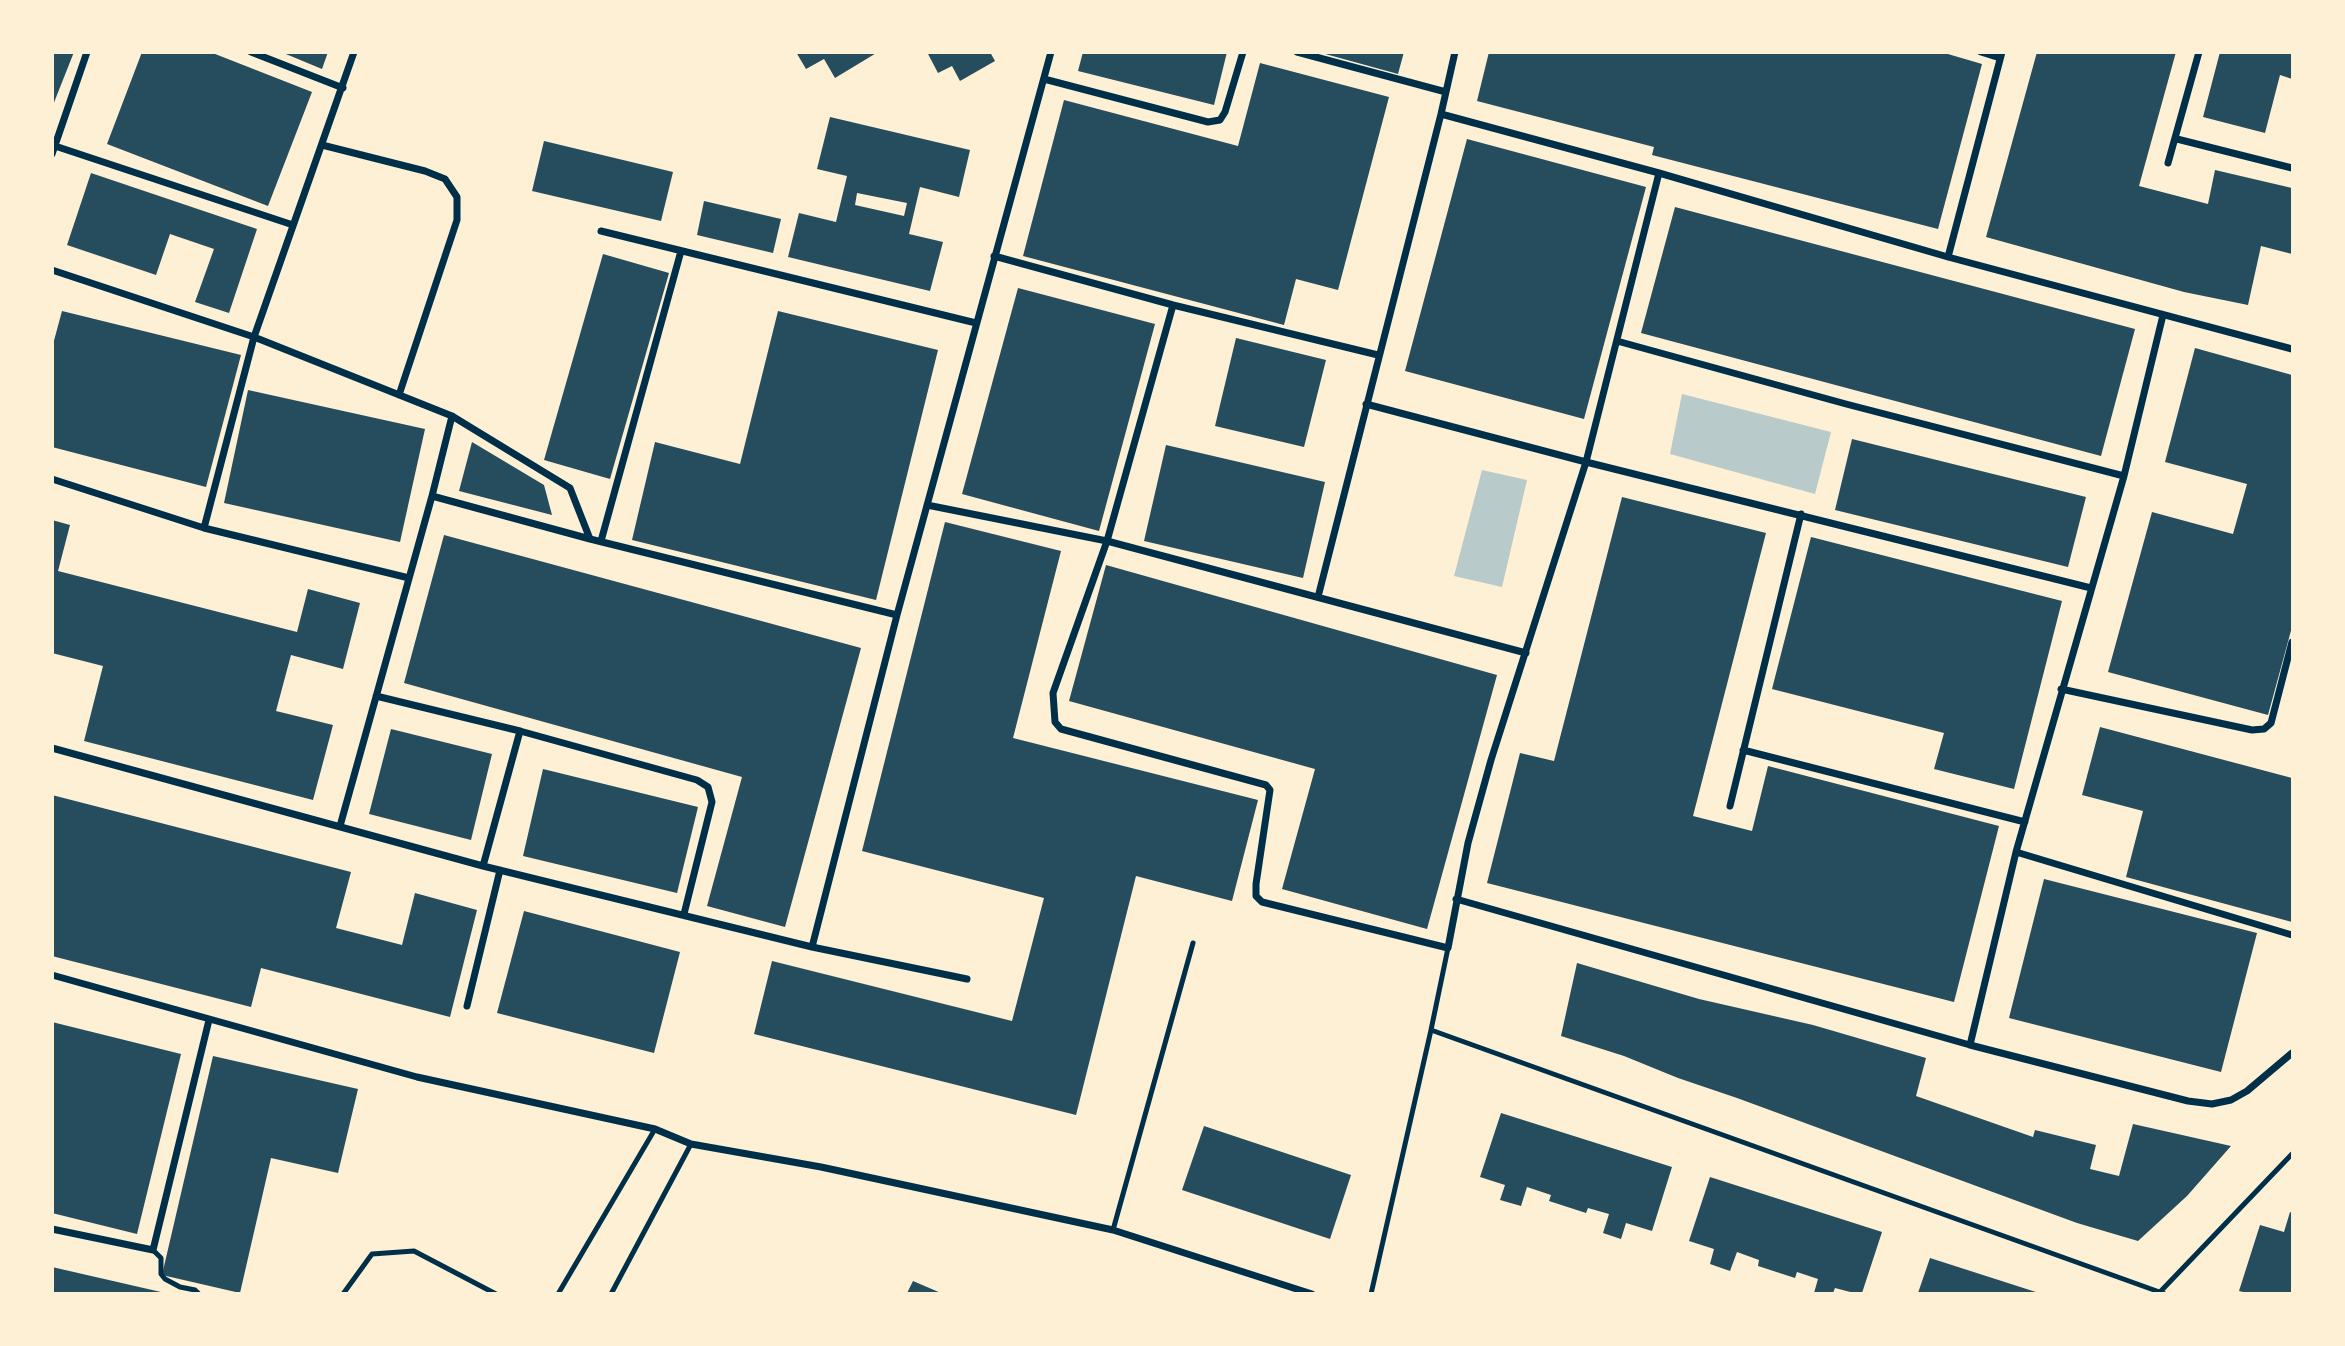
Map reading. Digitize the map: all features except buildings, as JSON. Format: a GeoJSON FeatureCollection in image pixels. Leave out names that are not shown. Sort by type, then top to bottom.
{"type":"FeatureCollection","features":[{"type":"Feature","properties":{"kind":"street"},"geometry":{"type":"LineString","coordinates":[[87,52],[54,150],[293,225]]}},
{"type":"Feature","properties":{"kind":"street"},"geometry":{"type":"LineString","coordinates":[[251,52],[343,88]]}},
{"type":"Feature","properties":{"kind":"street"},"geometry":{"type":"LineString","coordinates":[[204,528],[254,337],[354,52]]}},
{"type":"Feature","properties":{"kind":"street"},"geometry":{"type":"LineString","coordinates":[[812,947],[897,615],[1051,52]]}},
{"type":"Feature","properties":{"kind":"street"},"geometry":{"type":"LineString","coordinates":[[1044,79],[1208,122],[1220,120],[1226,112],[1243,52]]}},
{"type":"Feature","properties":{"kind":"street"},"geometry":{"type":"LineString","coordinates":[[1297,52],[1446,92]]}},
{"type":"Feature","properties":{"kind":"street"},"geometry":{"type":"LineString","coordinates":[[1318,597],[1455,52]]}},
{"type":"Feature","properties":{"kind":"street"},"geometry":{"type":"LineString","coordinates":[[1948,257],[2001,55],[1981,52]]}},
{"type":"Feature","properties":{"kind":"street"},"geometry":{"type":"LineString","coordinates":[[2168,163],[2177,139],[2199,52]]}},
{"type":"Feature","properties":{"kind":"street"},"geometry":{"type":"LineString","coordinates":[[1441,114],[1659,173],[1948,257],[2292,349]]}},
{"type":"Feature","properties":{"kind":"street"},"geometry":{"type":"LineString","coordinates":[[2177,139],[2292,168]]}},
{"type":"Feature","properties":{"kind":"street"},"geometry":{"type":"LineString","coordinates":[[322,145],[425,171],[445,179],[457,197],[457,220],[399,395]]}},
{"type":"Feature","properties":{"kind":"street"},"geometry":{"type":"LineString","coordinates":[[1173,305],[1107,541],[1053,693],[1055,722],[1061,729],[1266,785],[1270,790],[1255,884],[1256,896],[1262,902],[1448,948],[1468,844],[1490,760],[1587,462],[1659,173]]}},
{"type":"Feature","properties":{"kind":"street"},"geometry":{"type":"LineString","coordinates":[[601,231],[976,323]]}},
{"type":"Feature","properties":{"kind":"street"},"geometry":{"type":"LineString","coordinates":[[601,541],[681,251]]}},
{"type":"Feature","properties":{"kind":"street"},"geometry":{"type":"LineString","coordinates":[[993,257],[1173,305],[1378,355]]}},
{"type":"Feature","properties":{"kind":"street"},"geometry":{"type":"LineString","coordinates":[[52,270],[254,337],[452,416],[570,488],[590,539]]}},
{"type":"Feature","properties":{"kind":"street"},"geometry":{"type":"LineString","coordinates":[[1970,1045],[2016,852],[2124,476],[2163,315]]}},
{"type":"Feature","properties":{"kind":"street"},"geometry":{"type":"LineString","coordinates":[[1617,341],[2124,476]]}},
{"type":"Feature","properties":{"kind":"street"},"geometry":{"type":"LineString","coordinates":[[1366,404],[2091,588]]}},
{"type":"Feature","properties":{"kind":"street"},"geometry":{"type":"LineString","coordinates":[[340,826],[410,578],[452,416]]}},
{"type":"Feature","properties":{"kind":"street"},"geometry":{"type":"LineString","coordinates":[[52,479],[204,528],[410,578]]}},
{"type":"Feature","properties":{"kind":"street"},"geometry":{"type":"LineString","coordinates":[[432,496],[590,539],[897,615]]}},
{"type":"Feature","properties":{"kind":"street"},"geometry":{"type":"LineString","coordinates":[[928,505],[1107,541],[1526,653]]}},
{"type":"Feature","properties":{"kind":"street"},"geometry":{"type":"LineString","coordinates":[[1730,806],[1801,514]]}},
{"type":"Feature","properties":{"kind":"street"},"geometry":{"type":"LineString","coordinates":[[2062,689],[2252,730],[2264,729],[2271,723],[2292,642]]}},
{"type":"Feature","properties":{"kind":"street"},"geometry":{"type":"LineString","coordinates":[[376,696],[520,730],[697,780],[708,787],[712,802],[684,914]]}},
{"type":"Feature","properties":{"kind":"street"},"geometry":{"type":"LineString","coordinates":[[483,866],[520,730]]}},
{"type":"Feature","properties":{"kind":"street"},"geometry":{"type":"LineString","coordinates":[[52,748],[483,866],[812,947],[967,979]]}},
{"type":"Feature","properties":{"kind":"street"},"geometry":{"type":"LineString","coordinates":[[1743,750],[2025,822]]}},
{"type":"Feature","properties":{"kind":"street"},"geometry":{"type":"LineString","coordinates":[[2016,852],[2292,935]]}},
{"type":"Feature","properties":{"kind":"street"},"geometry":{"type":"LineString","coordinates":[[467,1006],[500,870]]}},
{"type":"Feature","properties":{"kind":"street"},"geometry":{"type":"LineString","coordinates":[[1456,899],[1970,1045],[2188,1101],[2212,1104],[2231,1100],[2292,1054]]}},
{"type":"Feature","properties":{"kind":"street"},"geometry":{"type":"LineString","coordinates":[[52,975],[417,1077],[654,1129],[691,1144],[821,1167],[1113,1230],[1312,1293]]}},
{"type":"Feature","properties":{"kind":"street"},"geometry":{"type":"LineString","coordinates":[[52,1229],[153,1250],[209,1020]]}},
{"type":"Feature","properties":{"kind":"lane"},"geometry":{"type":"LineString","coordinates":[[1113,1230],[1193,943]]}},
{"type":"Feature","properties":{"kind":"lane"},"geometry":{"type":"LineString","coordinates":[[1371,1293],[1432,1030],[1448,948]]}},
{"type":"Feature","properties":{"kind":"lane"},"geometry":{"type":"LineString","coordinates":[[1432,1030],[2163,1293],[2292,1154]]}},
{"type":"Feature","properties":{"kind":"lane"},"geometry":{"type":"LineString","coordinates":[[558,1293],[654,1129]]}},
{"type":"Feature","properties":{"kind":"lane"},"geometry":{"type":"LineString","coordinates":[[611,1293],[691,1144]]}},
{"type":"Feature","properties":{"kind":"lane"},"geometry":{"type":"LineString","coordinates":[[153,1250],[161,1258],[161,1275],[164,1279],[200,1293]]}},
{"type":"Feature","properties":{"kind":"lane"},"geometry":{"type":"LineString","coordinates":[[343,1293],[372,1254],[414,1251],[496,1293]]}},
{"type":"Feature","properties":{"kind":"shaded area"},"geometry":{"type":"Polygon","coordinates":[[[1682,394],[1831,432],[1815,494],[1670,454],[1682,394]]]}},
{"type":"Feature","properties":{"kind":"shaded area"},"geometry":{"type":"Polygon","coordinates":[[[1482,470],[1527,480],[1502,587],[1454,576],[1482,470]]]}}]}
